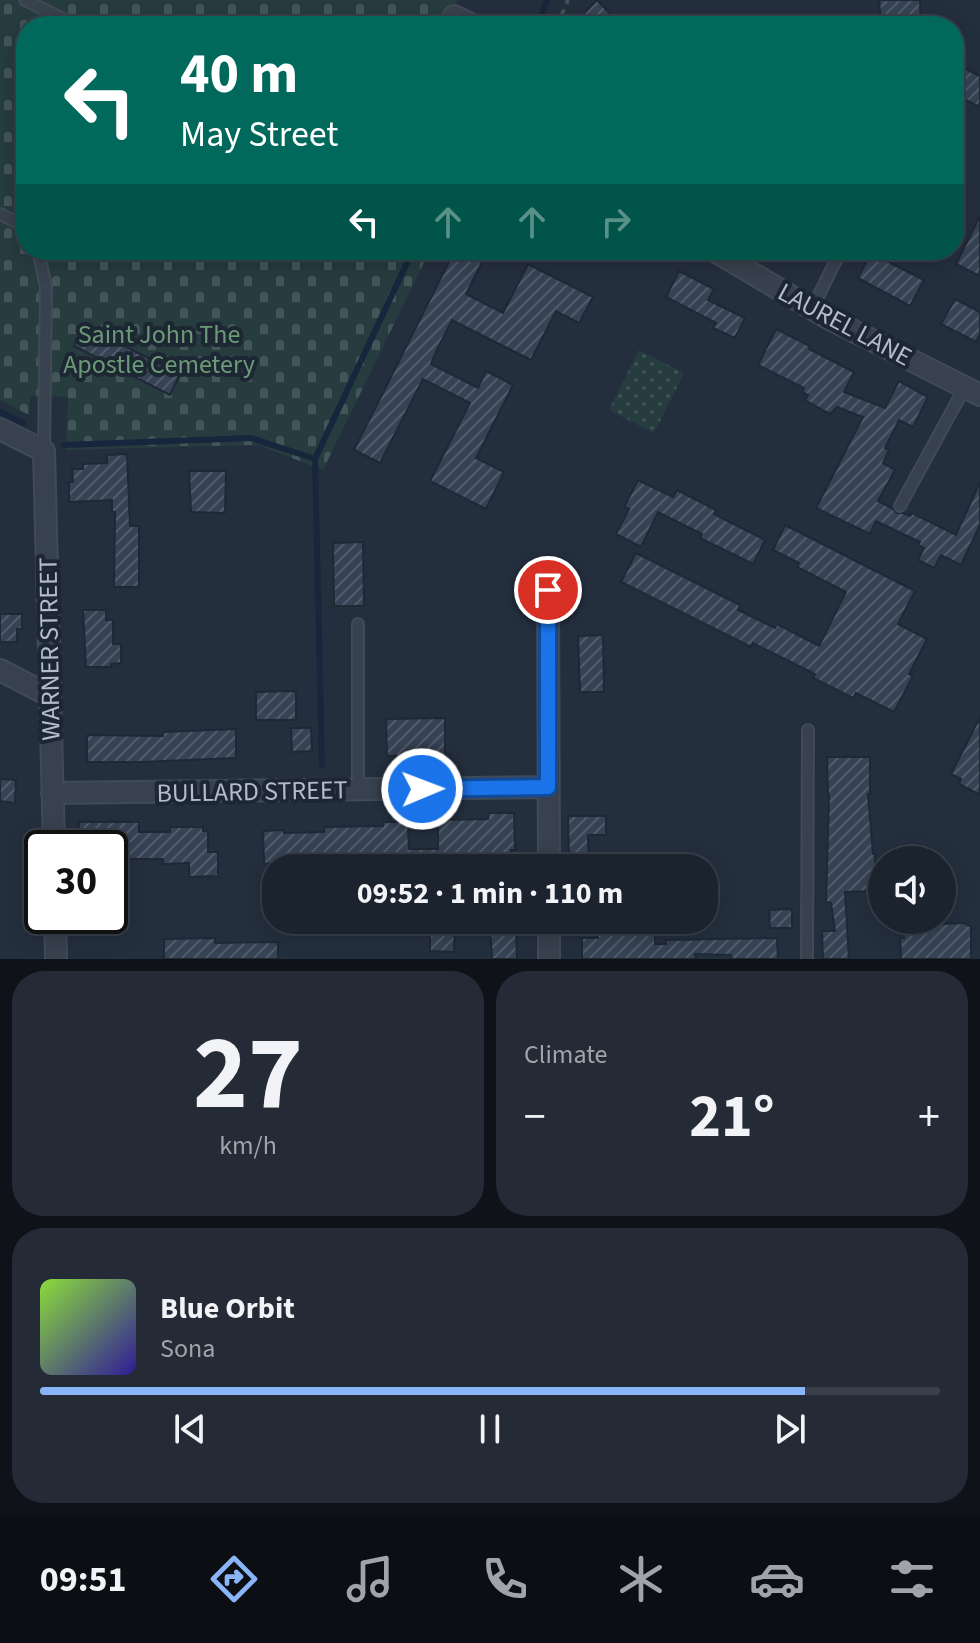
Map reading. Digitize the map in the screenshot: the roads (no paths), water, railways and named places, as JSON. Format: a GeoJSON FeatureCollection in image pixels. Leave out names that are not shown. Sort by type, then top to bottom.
{"type":"FeatureCollection","features":[{"type":"Feature","properties":{"kind":"street","name":"LAUREL LANE"},"geometry":{"type":"LineString","coordinates":[[733,260],[812,309],[973,391]]}},
{"type":"Feature","properties":{"kind":"street"},"geometry":{"type":"LineString","coordinates":[[0,429],[44,451]]}},
{"type":"Feature","properties":{"kind":"street","name":"WARNER STREET"},"geometry":{"type":"LineString","coordinates":[[44,451],[53,830]]}},
{"type":"Feature","properties":{"kind":"street"},"geometry":{"type":"LineString","coordinates":[[548,590],[549,854]]}},
{"type":"Feature","properties":{"kind":"street"},"geometry":{"type":"LineString","coordinates":[[0,670],[50,696]]}},
{"type":"Feature","properties":{"kind":"street","name":"BULLARD STREET"},"geometry":{"type":"LineString","coordinates":[[52,793],[548,787]]}},
{"type":"Feature","properties":{"kind":"street"},"geometry":{"type":"LineString","coordinates":[[55,934],[56,959]]}},
{"type":"Feature","properties":{"kind":"street"},"geometry":{"type":"LineString","coordinates":[[549,934],[549,959]]}},
{"type":"Feature","properties":{"kind":"lane"},"geometry":{"type":"LineString","coordinates":[[25,0],[57,16]]}},
{"type":"Feature","properties":{"kind":"lane"},"geometry":{"type":"LineString","coordinates":[[40,260],[46,287],[44,451]]}},
{"type":"Feature","properties":{"kind":"lane"},"geometry":{"type":"LineString","coordinates":[[812,309],[836,260]]}},
{"type":"Feature","properties":{"kind":"lane"},"geometry":{"type":"LineString","coordinates":[[900,506],[973,391]]}},
{"type":"Feature","properties":{"kind":"lane"},"geometry":{"type":"LineString","coordinates":[[358,624],[358,790]]}},
{"type":"Feature","properties":{"kind":"lane"},"geometry":{"type":"LineString","coordinates":[[807,959],[808,730]]}},
{"type":"Feature","properties":{"kind":"waterway"},"geometry":{"type":"LineString","coordinates":[[541,16],[547,0]]}},
{"type":"Feature","properties":{"kind":"waterway"},"geometry":{"type":"LineString","coordinates":[[64,445],[251,438],[315,459],[408,260]]}},
{"type":"Feature","properties":{"kind":"waterway"},"geometry":{"type":"LineString","coordinates":[[0,412],[23,423]]}},
{"type":"Feature","properties":{"kind":"waterway"},"geometry":{"type":"LineString","coordinates":[[315,459],[322,765]]}},
{"type":"Feature","properties":{"kind":"park label","name":"Saint John The Apostle Cemetery"},"geometry":{"type":"Point","coordinates":[159,349]}}]}
